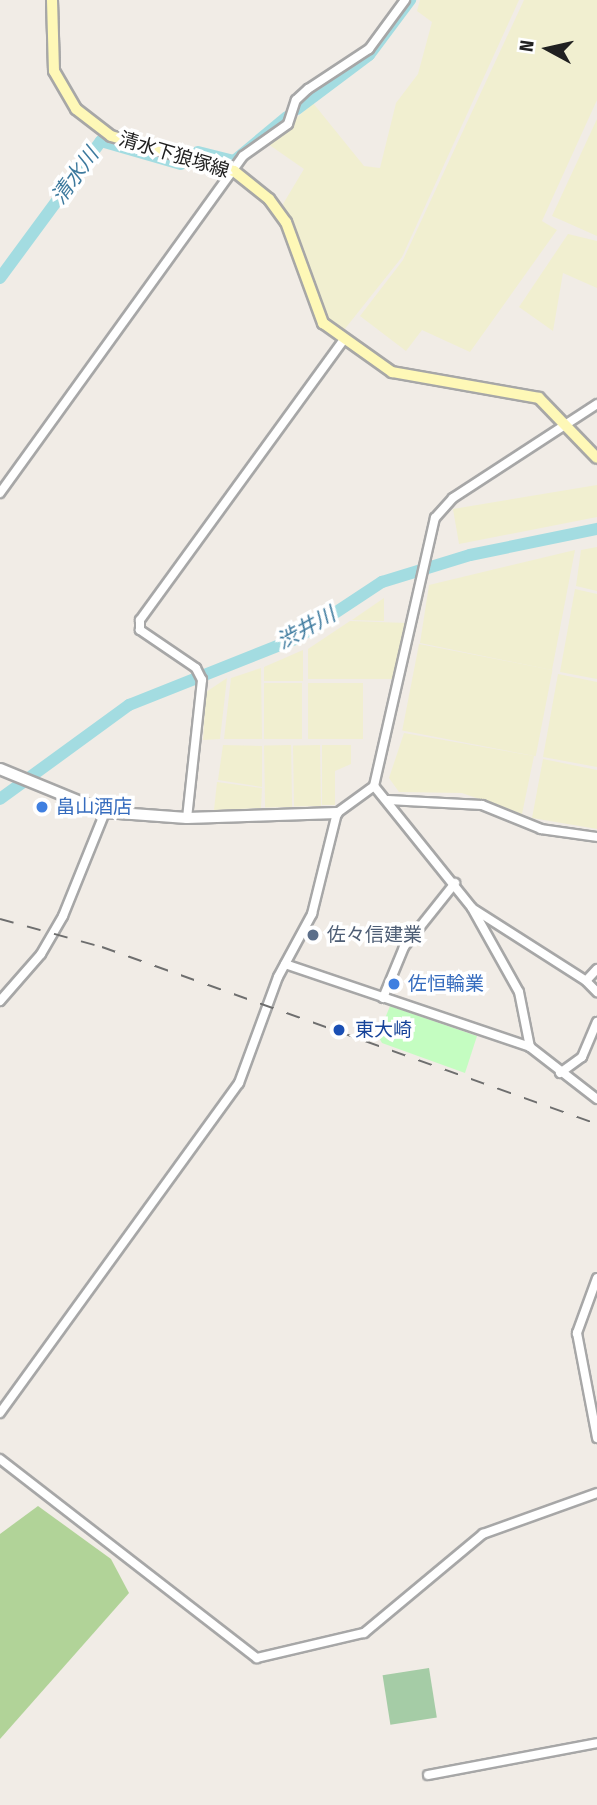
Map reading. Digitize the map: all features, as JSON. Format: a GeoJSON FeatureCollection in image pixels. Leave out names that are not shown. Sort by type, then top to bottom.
{"type":"FeatureCollection","features":[{"type":"Feature","properties":{"kind":"main road","name":"清水下狼塚線"},"geometry":{"type":"LineString","coordinates":[[52,0],[51,56],[76,109],[111,136],[234,171],[280,212],[316,315],[344,339],[391,372],[539,398],[570,424],[597,458]]}},
{"type":"Feature","properties":{"kind":"street"},"geometry":{"type":"LineString","coordinates":[[0,493],[249,149],[288,124],[296,100],[369,49],[405,0]]}},
{"type":"Feature","properties":{"kind":"street"},"geometry":{"type":"LineString","coordinates":[[187,818],[202,680],[196,668],[140,629],[140,620],[344,339]]}},
{"type":"Feature","properties":{"kind":"street"},"geometry":{"type":"LineString","coordinates":[[0,769],[29,786],[105,812],[187,818],[337,813],[374,786],[430,527],[453,498],[597,404]]}},
{"type":"Feature","properties":{"kind":"street"},"geometry":{"type":"LineString","coordinates":[[374,786],[455,883],[472,908],[519,992],[530,1047]]}},
{"type":"Feature","properties":{"kind":"street"},"geometry":{"type":"LineString","coordinates":[[388,800],[482,805],[541,829],[597,837]]}},
{"type":"Feature","properties":{"kind":"street"},"geometry":{"type":"LineString","coordinates":[[0,1001],[41,954],[63,916],[105,812]]}},
{"type":"Feature","properties":{"kind":"street"},"geometry":{"type":"LineString","coordinates":[[0,1413],[239,1083],[285,964],[312,914],[337,813]]}},
{"type":"Feature","properties":{"kind":"street"},"geometry":{"type":"LineString","coordinates":[[383,998],[404,947],[455,883]]}},
{"type":"Feature","properties":{"kind":"street"},"geometry":{"type":"LineString","coordinates":[[472,908],[586,981],[597,992]]}},
{"type":"Feature","properties":{"kind":"street"},"geometry":{"type":"LineString","coordinates":[[285,964],[530,1047],[560,1073],[597,1099]]}},
{"type":"Feature","properties":{"kind":"street"},"geometry":{"type":"LineString","coordinates":[[586,981],[597,969]]}},
{"type":"Feature","properties":{"kind":"street"},"geometry":{"type":"LineString","coordinates":[[560,1073],[582,1057],[597,1022]]}},
{"type":"Feature","properties":{"kind":"street"},"geometry":{"type":"LineString","coordinates":[[597,1278],[577,1334],[597,1438]]}},
{"type":"Feature","properties":{"kind":"street"},"geometry":{"type":"LineString","coordinates":[[0,1459],[257,1658],[364,1633],[483,1534],[597,1493]]}},
{"type":"Feature","properties":{"kind":"street"},"geometry":{"type":"LineString","coordinates":[[428,1775],[597,1743]]}},
{"type":"Feature","properties":{"kind":"shaded area"},"geometry":{"type":"Polygon","coordinates":[[[420,0],[519,0],[402,257],[344,330],[323,317],[283,204],[304,169],[268,144],[313,103],[364,166],[380,168],[396,103],[418,74],[432,22],[417,11],[420,0]]]}},
{"type":"Feature","properties":{"kind":"shaded area"},"geometry":{"type":"Polygon","coordinates":[[[524,0],[597,0],[597,100],[542,221],[557,230],[470,352],[422,330],[406,351],[360,316],[403,260],[524,0]]]}},
{"type":"Feature","properties":{"kind":"shaded area"},"geometry":{"type":"Polygon","coordinates":[[[597,119],[597,236],[552,216],[597,119]]]}},
{"type":"Feature","properties":{"kind":"shaded area"},"geometry":{"type":"Polygon","coordinates":[[[568,234],[597,241],[597,288],[563,273],[553,331],[519,307],[568,234]]]}},
{"type":"Feature","properties":{"kind":"shaded area"},"geometry":{"type":"Polygon","coordinates":[[[597,485],[597,517],[459,544],[453,509],[597,485]]]}},
{"type":"Feature","properties":{"kind":"shaded area"},"geometry":{"type":"Polygon","coordinates":[[[597,547],[597,591],[576,586],[581,550],[597,547]]]}},
{"type":"Feature","properties":{"kind":"shaded area"},"geometry":{"type":"Polygon","coordinates":[[[575,550],[552,670],[420,643],[429,585],[575,550]]]}},
{"type":"Feature","properties":{"kind":"shaded area"},"geometry":{"type":"Polygon","coordinates":[[[575,589],[597,594],[597,679],[560,672],[575,589]]]}},
{"type":"Feature","properties":{"kind":"shaded area"},"geometry":{"type":"Polygon","coordinates":[[[384,598],[384,621],[352,620],[384,598]]]}},
{"type":"Feature","properties":{"kind":"shaded area"},"geometry":{"type":"Polygon","coordinates":[[[350,621],[407,623],[396,679],[308,679],[308,649],[350,621]]]}},
{"type":"Feature","properties":{"kind":"shaded area"},"geometry":{"type":"Polygon","coordinates":[[[419,644],[553,670],[536,756],[402,730],[419,644]]]}},
{"type":"Feature","properties":{"kind":"shaded area"},"geometry":{"type":"Polygon","coordinates":[[[303,650],[303,681],[264,681],[264,667],[303,650]]]}},
{"type":"Feature","properties":{"kind":"shaded area"},"geometry":{"type":"Polygon","coordinates":[[[261,668],[262,739],[224,739],[231,678],[261,668]]]}},
{"type":"Feature","properties":{"kind":"shaded area"},"geometry":{"type":"Polygon","coordinates":[[[558,674],[597,682],[597,767],[543,757],[558,674]]]}},
{"type":"Feature","properties":{"kind":"shaded area"},"geometry":{"type":"Polygon","coordinates":[[[227,678],[220,739],[203,740],[206,692],[227,678]]]}},
{"type":"Feature","properties":{"kind":"shaded area"},"geometry":{"type":"Polygon","coordinates":[[[264,683],[302,683],[302,739],[264,739],[264,683]]]}},
{"type":"Feature","properties":{"kind":"shaded area"},"geometry":{"type":"Polygon","coordinates":[[[308,683],[363,683],[363,739],[308,739],[308,683]]]}},
{"type":"Feature","properties":{"kind":"shaded area"},"geometry":{"type":"Polygon","coordinates":[[[404,733],[534,756],[522,814],[462,793],[399,792],[389,778],[404,733]]]}},
{"type":"Feature","properties":{"kind":"shaded area"},"geometry":{"type":"Polygon","coordinates":[[[223,745],[262,746],[262,787],[218,780],[223,745]]]}},
{"type":"Feature","properties":{"kind":"shaded area"},"geometry":{"type":"Polygon","coordinates":[[[264,745],[291,745],[292,807],[265,807],[264,745]]]}},
{"type":"Feature","properties":{"kind":"shaded area"},"geometry":{"type":"Polygon","coordinates":[[[293,745],[320,745],[321,806],[294,806],[293,745]]]}},
{"type":"Feature","properties":{"kind":"shaded area"},"geometry":{"type":"Polygon","coordinates":[[[322,745],[351,745],[351,764],[335,771],[335,805],[322,805],[322,745]]]}},
{"type":"Feature","properties":{"kind":"shaded area"},"geometry":{"type":"Polygon","coordinates":[[[543,759],[597,770],[597,829],[532,818],[543,759]]]}},
{"type":"Feature","properties":{"kind":"shaded area"},"geometry":{"type":"Polygon","coordinates":[[[217,782],[262,788],[261,808],[214,810],[217,782]]]}},
{"type":"Feature","properties":{"kind":"green space"},"geometry":{"type":"Polygon","coordinates":[[[390,1006],[477,1036],[465,1073],[382,1043],[378,1036],[390,1006]]]}},
{"type":"Feature","properties":{"kind":"green space"},"geometry":{"type":"Polygon","coordinates":[[[38,1506],[111,1559],[129,1593],[0,1739],[0,1534],[38,1506]]]}},
{"type":"Feature","properties":{"kind":"green space"},"geometry":{"type":"Polygon","coordinates":[[[429,1668],[437,1717],[390,1725],[383,1675],[429,1668]]]}},
{"type":"Feature","properties":{"kind":"waterway","name":"清水川"},"geometry":{"type":"LineString","coordinates":[[297,109],[369,55],[410,0]]}},
{"type":"Feature","properties":{"kind":"waterway","name":"清水川"},"geometry":{"type":"LineString","coordinates":[[198,152],[234,161],[287,117]]}},
{"type":"Feature","properties":{"kind":"waterway","name":"清水川"},"geometry":{"type":"LineString","coordinates":[[0,278],[101,141],[181,164]]}},
{"type":"Feature","properties":{"kind":"waterway","name":"渋井川"},"geometry":{"type":"LineString","coordinates":[[0,799],[129,705],[297,638],[382,582],[470,555],[597,529]]}},
{"type":"Feature","properties":{"kind":"railway"},"geometry":{"type":"LineString","coordinates":[[0,919],[102,947],[597,1124]]}},
{"type":"Feature","properties":{"kind":"place","name":"畠山酒店"},"geometry":{"type":"Point","coordinates":[42,807]}},
{"type":"Feature","properties":{"kind":"place","name":"佐々信建業"},"geometry":{"type":"Point","coordinates":[313,935]}},
{"type":"Feature","properties":{"kind":"place","name":"佐恒輪業"},"geometry":{"type":"Point","coordinates":[394,984]}},
{"type":"Feature","properties":{"kind":"place","name":"東大崎"},"geometry":{"type":"Point","coordinates":[339,1030]}}]}
